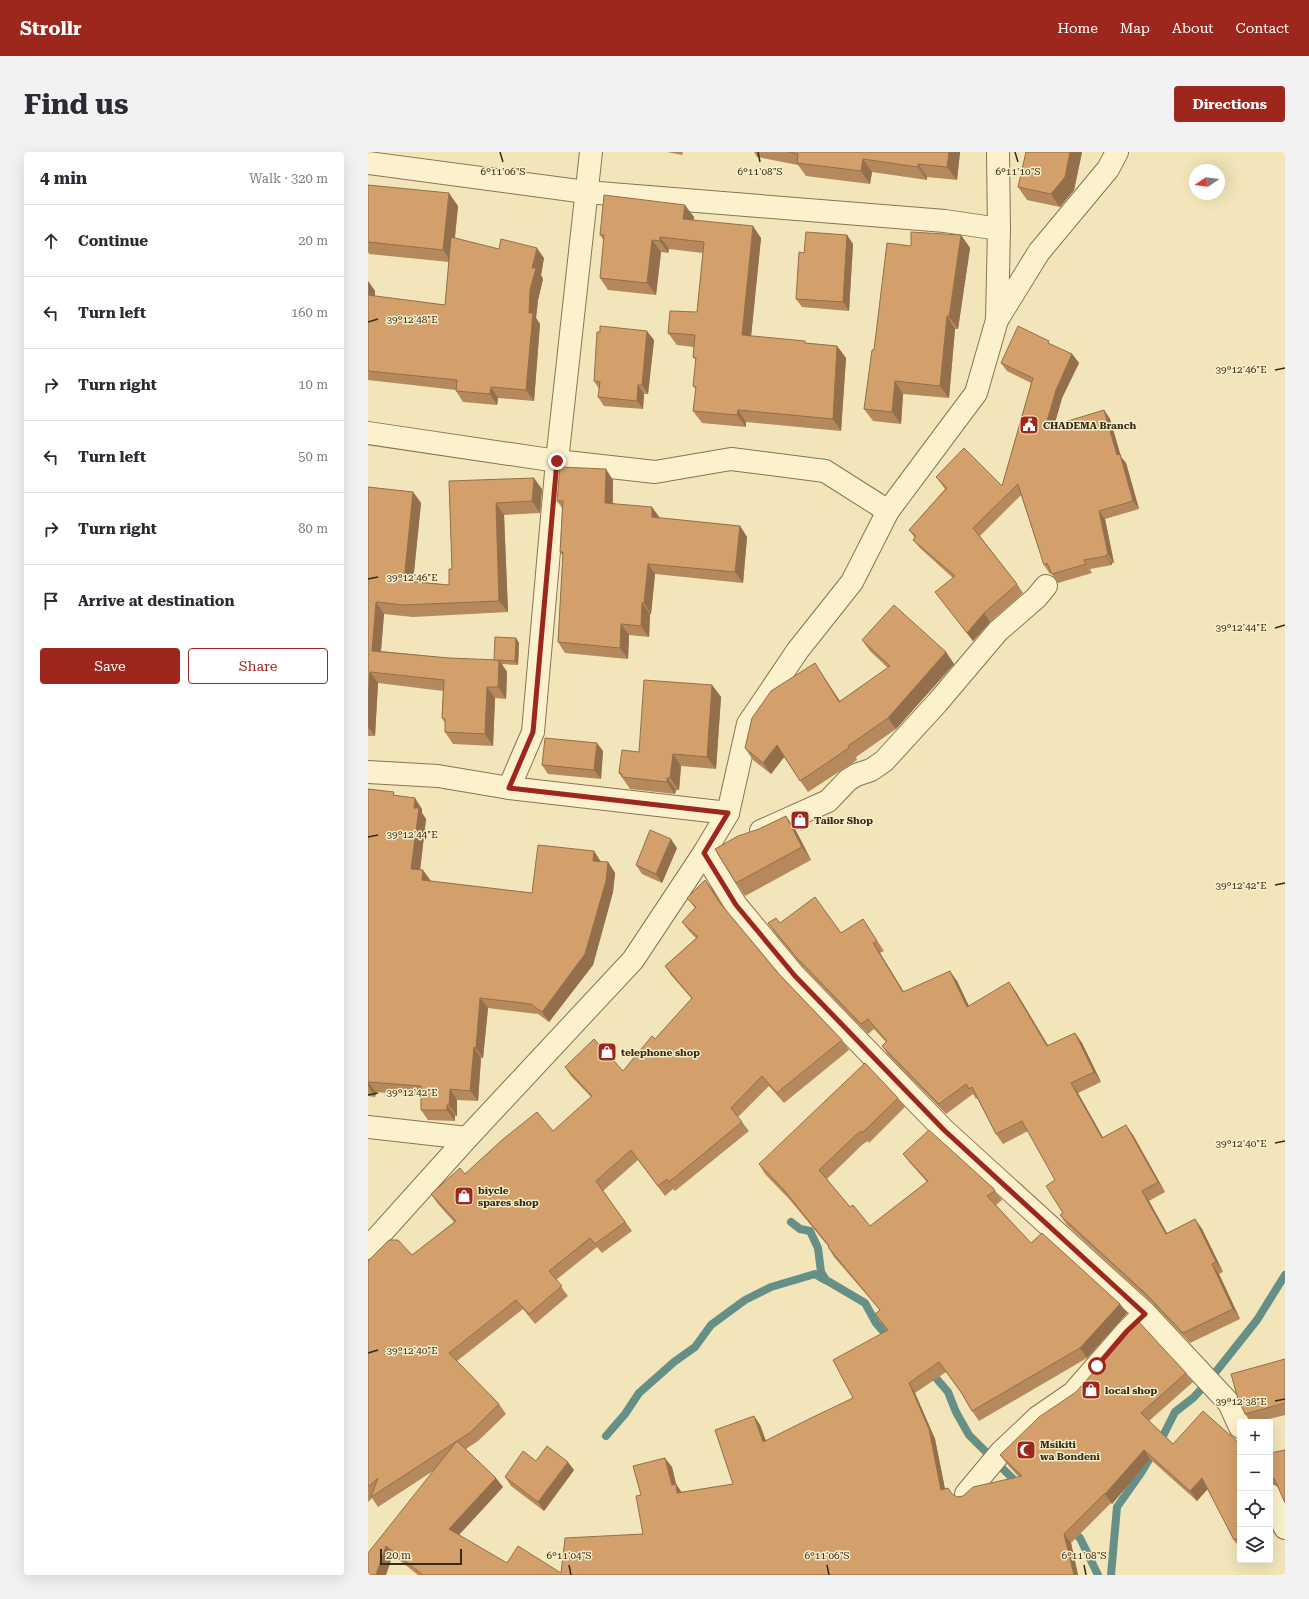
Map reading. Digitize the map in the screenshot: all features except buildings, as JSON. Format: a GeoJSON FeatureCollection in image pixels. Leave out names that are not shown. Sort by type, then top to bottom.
{"type":"FeatureCollection","features":[{"type":"Feature","properties":{"kind":"street"},"geometry":{"type":"LineString","coordinates":[[509,788],[533,732],[557,461],[591,152]]}},
{"type":"Feature","properties":{"kind":"street"},"geometry":{"type":"LineString","coordinates":[[368,1248],[466,1138],[633,960],[704,853],[728,813],[748,724],[798,650],[852,582],[888,511],[976,393],[997,320],[998,152]]}},
{"type":"Feature","properties":{"kind":"street"},"geometry":{"type":"LineString","coordinates":[[997,320],[1039,252],[1108,169],[1117,152]]}},
{"type":"Feature","properties":{"kind":"street"},"geometry":{"type":"LineString","coordinates":[[368,163],[586,192],[945,221],[998,230]]}},
{"type":"Feature","properties":{"kind":"street"},"geometry":{"type":"LineString","coordinates":[[368,432],[557,461],[655,472],[731,459],[825,471],[888,511]]}},
{"type":"Feature","properties":{"kind":"street"},"geometry":{"type":"LineString","coordinates":[[704,853],[718,851],[739,839],[828,801],[848,780],[856,775],[871,770],[884,761],[937,703],[998,631],[1036,598],[1046,586]]}},
{"type":"Feature","properties":{"kind":"street"},"geometry":{"type":"LineString","coordinates":[[368,772],[438,776],[509,788],[728,813]]}},
{"type":"Feature","properties":{"kind":"street"},"geometry":{"type":"LineString","coordinates":[[704,853],[736,905],[801,981],[944,1130],[1145,1314],[1229,1403],[1237,1420]]}},
{"type":"Feature","properties":{"kind":"street"},"geometry":{"type":"LineString","coordinates":[[368,1127],[466,1138]]}},
{"type":"Feature","properties":{"kind":"street"},"geometry":{"type":"LineString","coordinates":[[966,1494],[996,1458],[1038,1417],[1073,1393],[1127,1331],[1145,1314]]}},
{"type":"Feature","properties":{"kind":"street"},"geometry":{"type":"LineString","coordinates":[[1273,1502],[1285,1528]]}},
{"type":"Feature","properties":{"kind":"waterway"},"geometry":{"type":"LineString","coordinates":[[791,1222],[800,1229],[810,1231],[818,1248],[821,1272],[826,1280],[865,1303],[876,1323],[891,1340]]}},
{"type":"Feature","properties":{"kind":"waterway"},"geometry":{"type":"LineString","coordinates":[[606,1436],[625,1414],[639,1393],[674,1362],[695,1347],[711,1325],[745,1300],[771,1287],[815,1274],[825,1280]]}},
{"type":"Feature","properties":{"kind":"waterway"},"geometry":{"type":"LineString","coordinates":[[1111,1575],[1117,1507],[1141,1473],[1163,1436],[1175,1412],[1193,1398],[1207,1383],[1257,1320],[1285,1275]]}},
{"type":"Feature","properties":{"kind":"waterway"},"geometry":{"type":"LineString","coordinates":[[930,1371],[948,1392],[956,1412],[969,1435],[1020,1486]]}},
{"type":"Feature","properties":{"kind":"waterway"},"geometry":{"type":"LineString","coordinates":[[1070,1529],[1080,1538],[1098,1575]]}},
{"type":"Feature","properties":{"kind":"place","name":"CHADEMA Branch"},"geometry":{"type":"Point","coordinates":[1029,425]}},
{"type":"Feature","properties":{"kind":"place","name":"Tailor Shop"},"geometry":{"type":"Point","coordinates":[800,820]}},
{"type":"Feature","properties":{"kind":"place","name":"telephone shop"},"geometry":{"type":"Point","coordinates":[607,1052]}},
{"type":"Feature","properties":{"kind":"place","name":"biycle spares shop"},"geometry":{"type":"Point","coordinates":[464,1196]}},
{"type":"Feature","properties":{"kind":"place","name":"local shop"},"geometry":{"type":"Point","coordinates":[1091,1390]}},
{"type":"Feature","properties":{"kind":"place","name":"Msikiti wa Bondeni"},"geometry":{"type":"Point","coordinates":[1026,1450]}},
{"type":"Feature","properties":{"kind":"route"},"geometry":{"type":"LineString","coordinates":[[557,461],[533,732],[509,788],[728,813],[704,853],[736,905],[795,976],[944,1130],[1145,1314],[1127,1331],[1097,1366]]}}]}
